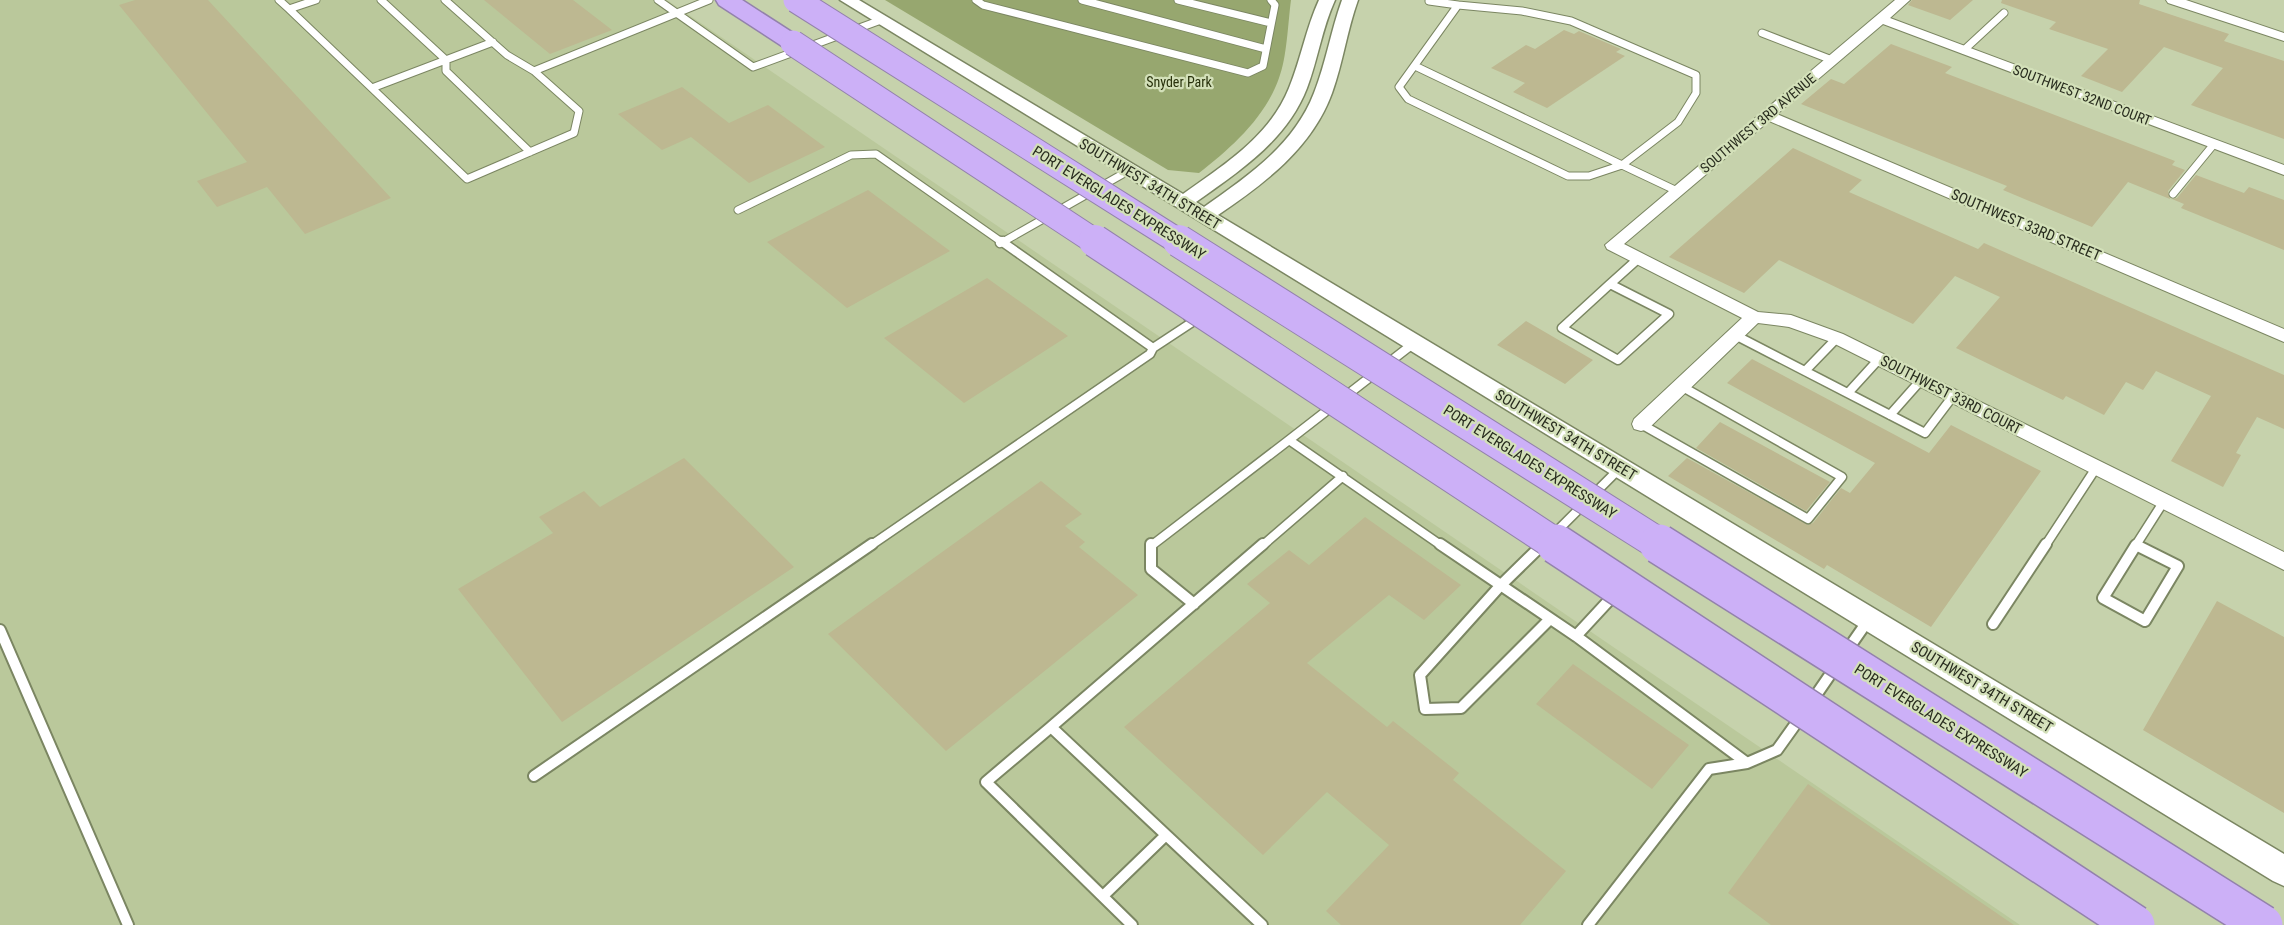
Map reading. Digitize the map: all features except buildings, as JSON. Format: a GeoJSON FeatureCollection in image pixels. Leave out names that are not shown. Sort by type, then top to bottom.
{"type":"FeatureCollection","features":[{"type":"Feature","properties":{"kind":"highway"},"geometry":{"type":"LineString","coordinates":[[727,0],[2135,925]]}},
{"type":"Feature","properties":{"kind":"highway","name":"PORT EVERGLADES EXPRESSWAY"},"geometry":{"type":"LineString","coordinates":[[796,0],[2263,925]]}},
{"type":"Feature","properties":{"kind":"street","name":"SOUTHWEST 34TH STREET"},"geometry":{"type":"LineString","coordinates":[[848,0],[2284,871]]}},
{"type":"Feature","properties":{"kind":"street"},"geometry":{"type":"LineString","coordinates":[[1182,203],[1237,165],[1268,135],[1286,112],[1298,89],[1318,17],[1327,0]]}},
{"type":"Feature","properties":{"kind":"street"},"geometry":{"type":"LineString","coordinates":[[1204,216],[1278,160],[1306,127],[1323,94],[1350,0]]}},
{"type":"Feature","properties":{"kind":"street","name":"SOUTHWEST 3RD AVENUE"},"geometry":{"type":"LineString","coordinates":[[1613,245],[1903,0]]}},
{"type":"Feature","properties":{"kind":"street"},"geometry":{"type":"LineString","coordinates":[[2173,0],[2284,37]]}},
{"type":"Feature","properties":{"kind":"street","name":"SOUTHWEST 32ND COURT"},"geometry":{"type":"LineString","coordinates":[[1881,19],[2284,170]]}},
{"type":"Feature","properties":{"kind":"street","name":"SOUTHWEST 33RD STREET"},"geometry":{"type":"LineString","coordinates":[[1768,115],[2284,336]]}},
{"type":"Feature","properties":{"kind":"street","name":"SOUTHWEST 33RD COURT"},"geometry":{"type":"LineString","coordinates":[[1613,245],[1754,317],[1791,321],[1837,338],[2284,561]]}},
{"type":"Feature","properties":{"kind":"street"},"geometry":{"type":"LineString","coordinates":[[1641,424],[1754,317]]}},
{"type":"Feature","properties":{"kind":"lane"},"geometry":{"type":"LineString","coordinates":[[279,0],[468,179],[574,133],[579,111],[534,71],[493,42],[445,0]]}},
{"type":"Feature","properties":{"kind":"lane"},"geometry":{"type":"LineString","coordinates":[[289,9],[316,0]]}},
{"type":"Feature","properties":{"kind":"lane"},"geometry":{"type":"LineString","coordinates":[[381,0],[446,60],[446,71],[530,152]]}},
{"type":"Feature","properties":{"kind":"lane"},"geometry":{"type":"LineString","coordinates":[[658,0],[753,67],[880,20]]}},
{"type":"Feature","properties":{"kind":"lane"},"geometry":{"type":"LineString","coordinates":[[534,71],[709,0]]}},
{"type":"Feature","properties":{"kind":"lane"},"geometry":{"type":"LineString","coordinates":[[976,0],[983,5],[1248,73],[1263,66],[1275,5],[1271,0]]}},
{"type":"Feature","properties":{"kind":"lane"},"geometry":{"type":"LineString","coordinates":[[1082,0],[1266,49]]}},
{"type":"Feature","properties":{"kind":"lane"},"geometry":{"type":"LineString","coordinates":[[1178,0],[1271,23]]}},
{"type":"Feature","properties":{"kind":"lane"},"geometry":{"type":"LineString","coordinates":[[1421,0],[1522,11],[1571,21],[1696,75],[1696,93],[1678,122],[1622,165],[1589,176],[1568,176],[1408,99],[1399,87],[1458,5]]}},
{"type":"Feature","properties":{"kind":"lane"},"geometry":{"type":"LineString","coordinates":[[1964,50],[2004,13]]}},
{"type":"Feature","properties":{"kind":"lane"},"geometry":{"type":"LineString","coordinates":[[1761,33],[1832,60]]}},
{"type":"Feature","properties":{"kind":"lane"},"geometry":{"type":"LineString","coordinates":[[372,88],[493,42]]}},
{"type":"Feature","properties":{"kind":"lane"},"geometry":{"type":"LineString","coordinates":[[1415,66],[1677,191]]}},
{"type":"Feature","properties":{"kind":"lane"},"geometry":{"type":"LineString","coordinates":[[2173,194],[2214,144]]}},
{"type":"Feature","properties":{"kind":"lane"},"geometry":{"type":"LineString","coordinates":[[738,210],[851,155],[876,154],[1153,348]]}},
{"type":"Feature","properties":{"kind":"lane"},"geometry":{"type":"LineString","coordinates":[[1000,243],[1128,171]]}},
{"type":"Feature","properties":{"kind":"lane"},"geometry":{"type":"LineString","coordinates":[[1043,219],[1052,226]]}},
{"type":"Feature","properties":{"kind":"lane"},"geometry":{"type":"LineString","coordinates":[[1610,284],[1669,314],[1618,360],[1562,328],[1610,284],[1639,258]]}},
{"type":"Feature","properties":{"kind":"lane"},"geometry":{"type":"LineString","coordinates":[[534,776],[1150,354],[1153,348],[1194,321],[1185,314]]}},
{"type":"Feature","properties":{"kind":"lane"},"geometry":{"type":"LineString","coordinates":[[1734,335],[1924,433],[1953,396]]}},
{"type":"Feature","properties":{"kind":"lane"},"geometry":{"type":"LineString","coordinates":[[1805,371],[1837,338]]}},
{"type":"Feature","properties":{"kind":"lane"},"geometry":{"type":"LineString","coordinates":[[1194,604],[1151,569],[1151,544],[1414,344]]}},
{"type":"Feature","properties":{"kind":"lane"},"geometry":{"type":"LineString","coordinates":[[1848,393],[1879,359]]}},
{"type":"Feature","properties":{"kind":"lane"},"geometry":{"type":"LineString","coordinates":[[1890,415],[1921,380]]}},
{"type":"Feature","properties":{"kind":"lane"},"geometry":{"type":"LineString","coordinates":[[1641,424],[1808,519],[1842,477],[1681,386]]}},
{"type":"Feature","properties":{"kind":"lane"},"geometry":{"type":"LineString","coordinates":[[1289,440],[1576,636],[1747,763]]}},
{"type":"Feature","properties":{"kind":"lane"},"geometry":{"type":"LineString","coordinates":[[1550,619],[1461,708],[1425,709],[1420,675],[1500,586],[1620,468]]}},
{"type":"Feature","properties":{"kind":"lane"},"geometry":{"type":"LineString","coordinates":[[1992,624],[2096,468]]}},
{"type":"Feature","properties":{"kind":"lane"},"geometry":{"type":"LineString","coordinates":[[1132,925],[986,782],[1343,476]]}},
{"type":"Feature","properties":{"kind":"lane"},"geometry":{"type":"LineString","coordinates":[[2136,545],[2178,566],[2145,621],[2103,598],[2136,545],[2164,501]]}},
{"type":"Feature","properties":{"kind":"lane"},"geometry":{"type":"LineString","coordinates":[[1576,636],[1613,596]]}},
{"type":"Feature","properties":{"kind":"lane"},"geometry":{"type":"LineString","coordinates":[[1588,925],[1709,769],[1747,763],[1777,750],[1869,619]]}},
{"type":"Feature","properties":{"kind":"lane"},"geometry":{"type":"LineString","coordinates":[[0,630],[128,925]]}},
{"type":"Feature","properties":{"kind":"lane"},"geometry":{"type":"LineString","coordinates":[[1051,727],[1262,925]]}},
{"type":"Feature","properties":{"kind":"lane"},"geometry":{"type":"LineString","coordinates":[[1103,896],[1167,835]]}},
{"type":"Feature","properties":{"kind":"shaded area"},"geometry":{"type":"Polygon","coordinates":[[[0,0],[667,0],[2020,925],[0,925],[0,0]]]}},
{"type":"Feature","properties":{"kind":"green space","name":"Snyder Park"},"geometry":{"type":"Polygon","coordinates":[[[885,0],[1291,0],[1284,60],[1273,93],[1246,131],[1199,173],[1168,170],[885,0]]]}}]}
